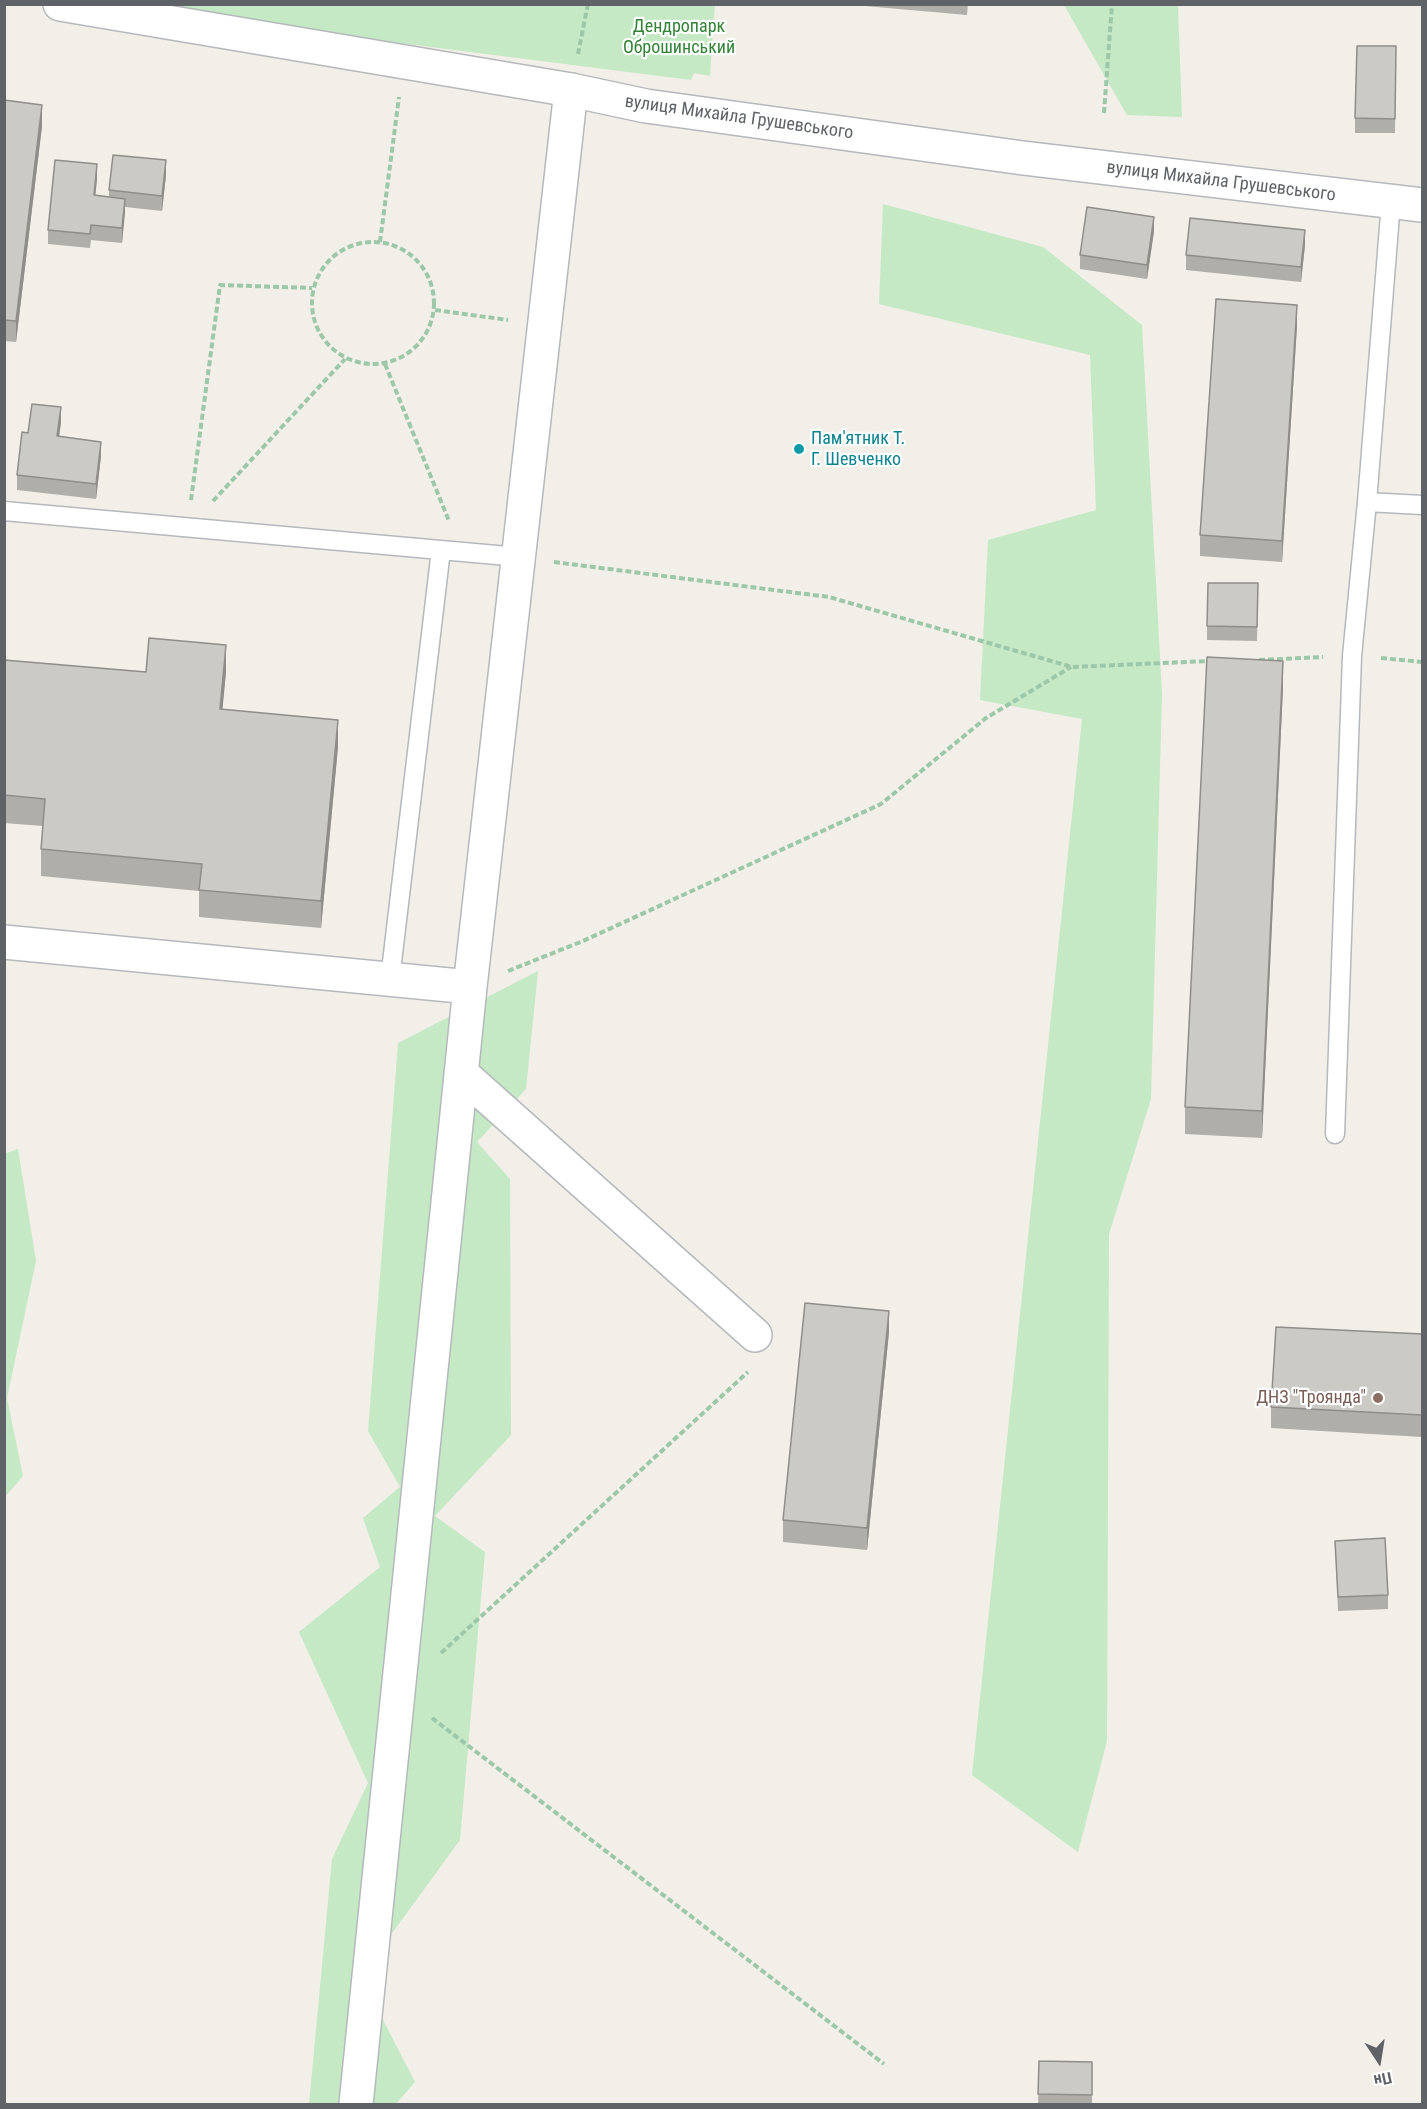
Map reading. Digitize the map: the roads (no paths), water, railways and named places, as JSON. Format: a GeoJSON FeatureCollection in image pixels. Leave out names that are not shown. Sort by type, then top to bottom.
{"type":"FeatureCollection","features":[{"type":"Feature","properties":{"kind":"street","name":"вулиця Михайла Грушевського"},"geometry":{"type":"LineString","coordinates":[[60,4],[571,90],[646,106],[1011,156],[1407,204]]}},
{"type":"Feature","properties":{"kind":"street"},"geometry":{"type":"LineString","coordinates":[[356,2104],[470,987],[571,90]]}},
{"type":"Feature","properties":{"kind":"street"},"geometry":{"type":"LineString","coordinates":[[4,942],[470,987]]}},
{"type":"Feature","properties":{"kind":"street"},"geometry":{"type":"LineString","coordinates":[[461,1073],[755,1335]]}},
{"type":"Feature","properties":{"kind":"lane"},"geometry":{"type":"LineString","coordinates":[[1335,1134],[1352,656],[1367,502],[1407,204]]}},
{"type":"Feature","properties":{"kind":"lane"},"geometry":{"type":"LineString","coordinates":[[1367,502],[1422,505]]}},
{"type":"Feature","properties":{"kind":"lane"},"geometry":{"type":"LineString","coordinates":[[4,512],[519,557]]}},
{"type":"Feature","properties":{"kind":"lane"},"geometry":{"type":"LineString","coordinates":[[390,979],[441,550]]}},
{"type":"Feature","properties":{"kind":"place","name":"Пам'ятник Т. Г. Шевченко"},"geometry":{"type":"Point","coordinates":[799,449]}},
{"type":"Feature","properties":{"kind":"place","name":"ДНЗ \"Троянда\""},"geometry":{"type":"Point","coordinates":[1378,1398]}},
{"type":"Feature","properties":{"kind":"park label","name":"Дендропарк Оброшинський"},"geometry":{"type":"Point","coordinates":[679,37]}}]}
